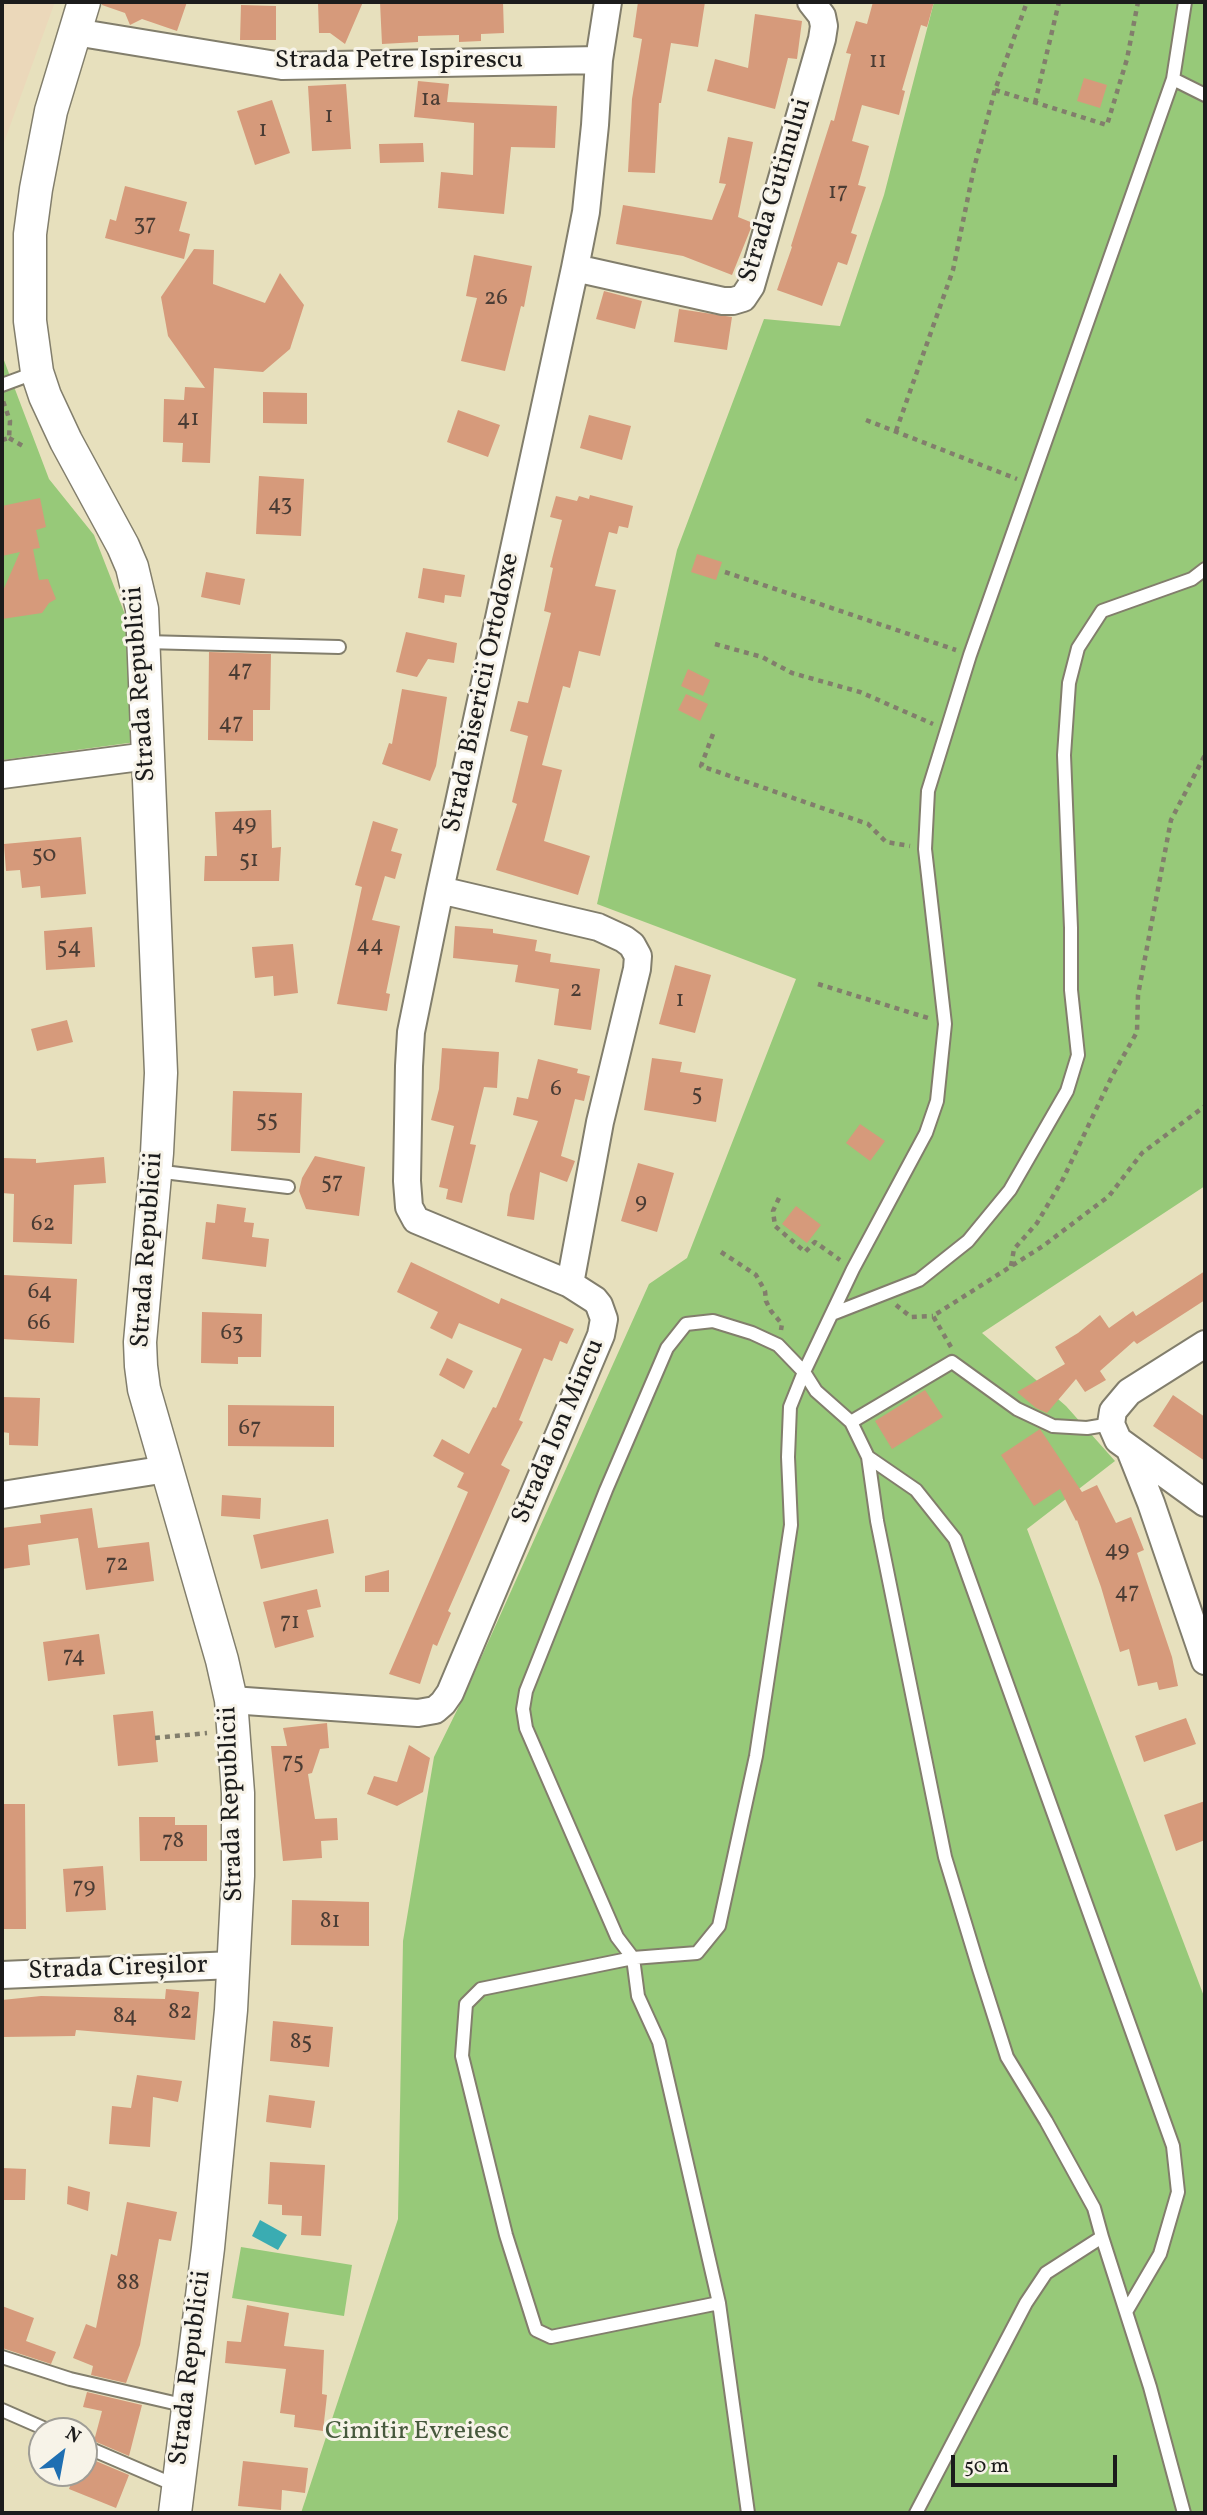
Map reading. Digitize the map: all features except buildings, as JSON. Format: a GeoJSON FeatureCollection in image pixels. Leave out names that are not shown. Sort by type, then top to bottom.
{"type":"FeatureCollection","features":[{"type":"Feature","properties":{"kind":"street","name":"Strada Republicii"},"geometry":{"type":"LineString","coordinates":[[85,2],[48,122],[30,234],[30,321],[37,372],[66,440],[108,516],[132,567],[142,609],[161,1073],[140,1342],[141,1366],[144,1389],[215,1631],[231,1700],[238,1793],[238,1876],[231,2010],[209,2235],[176,2500]]}},
{"type":"Feature","properties":{"kind":"street","name":"Strada Bisericii Ortodoxe"},"geometry":{"type":"LineString","coordinates":[[570,1284],[430,1227],[416,1220],[410,1212],[407,1181],[409,1066],[411,1032],[440,890],[576,268],[589,187],[599,60],[608,2]]}},
{"type":"Feature","properties":{"kind":"street","name":"Strada Gutinului"},"geometry":{"type":"LineString","coordinates":[[576,268],[723,301],[743,298],[751,286],[822,38],[822,16],[811,2]]}},
{"type":"Feature","properties":{"kind":"street","name":"Strada Petre Ispirescu"},"geometry":{"type":"LineString","coordinates":[[75,32],[282,66],[599,60]]}},
{"type":"Feature","properties":{"kind":"street"},"geometry":{"type":"LineString","coordinates":[[2,775],[148,756]]}},
{"type":"Feature","properties":{"kind":"street"},"geometry":{"type":"LineString","coordinates":[[440,890],[580,922],[613,933],[632,945],[638,956],[600,1122],[570,1284]]}},
{"type":"Feature","properties":{"kind":"street","name":"Strada Ion Mincu"},"geometry":{"type":"LineString","coordinates":[[231,1700],[418,1713],[435,1710],[443,1703],[450,1693],[601,1335],[604,1319],[599,1306],[595,1300],[570,1284]]}},
{"type":"Feature","properties":{"kind":"street"},"geometry":{"type":"LineString","coordinates":[[1205,1344],[1129,1392],[1113,1411],[1111,1424],[1118,1440],[1205,1503]]}},
{"type":"Feature","properties":{"kind":"street"},"geometry":{"type":"LineString","coordinates":[[1130,1450],[1205,1661]]}},
{"type":"Feature","properties":{"kind":"street"},"geometry":{"type":"LineString","coordinates":[[2,1495],[167,1469]]}},
{"type":"Feature","properties":{"kind":"street","name":"Strada Cireșilor"},"geometry":{"type":"LineString","coordinates":[[2,1975],[233,1965]]}},
{"type":"Feature","properties":{"kind":"lane"},"geometry":{"type":"LineString","coordinates":[[719,2303],[551,2337],[536,2330],[506,2235],[462,2056],[466,2004],[481,1989],[633,1958],[697,1953],[719,1926],[756,1756],[792,1525],[788,1457],[790,1407],[853,1269],[926,1133],[937,1101],[945,1024],[925,849],[928,791],[970,655],[1173,79],[1185,2]]}},
{"type":"Feature","properties":{"kind":"lane"},"geometry":{"type":"LineString","coordinates":[[1173,79],[1205,95]]}},
{"type":"Feature","properties":{"kind":"lane"},"geometry":{"type":"LineString","coordinates":[[2,385],[37,372]]}},
{"type":"Feature","properties":{"kind":"lane"},"geometry":{"type":"LineString","coordinates":[[832,1314],[919,1280],[968,1241],[1010,1190],[1067,1091],[1078,1055],[1071,990],[1064,755],[1069,683],[1078,648],[1102,611],[1192,579],[1205,569]]}},
{"type":"Feature","properties":{"kind":"lane"},"geometry":{"type":"LineString","coordinates":[[145,642],[339,647]]}},
{"type":"Feature","properties":{"kind":"lane"},"geometry":{"type":"LineString","coordinates":[[155,1171],[288,1187]]}},
{"type":"Feature","properties":{"kind":"lane"},"geometry":{"type":"LineString","coordinates":[[748,2513],[719,2303],[659,2042],[638,1996],[633,1958],[617,1937],[526,1728],[523,1709],[526,1691],[606,1490],[667,1348],[686,1324],[713,1321],[752,1333],[778,1345],[804,1372],[816,1391],[851,1422],[868,1457],[879,1534],[948,1869],[1007,2057],[1094,2208],[1150,2387],[1184,2513]]}},
{"type":"Feature","properties":{"kind":"lane"},"geometry":{"type":"LineString","coordinates":[[851,1422],[951,1362],[1017,1409],[1053,1426],[1087,1428],[1111,1424]]}},
{"type":"Feature","properties":{"kind":"lane"},"geometry":{"type":"LineString","coordinates":[[868,1457],[916,1490],[955,1539],[1173,2146],[1178,2192],[1160,2254],[1126,2312]]}},
{"type":"Feature","properties":{"kind":"lane"},"geometry":{"type":"LineString","coordinates":[[916,2513],[1026,2303],[1046,2273],[1102,2237]]}},
{"type":"Feature","properties":{"kind":"lane"},"geometry":{"type":"LineString","coordinates":[[2,2357],[70,2379],[188,2406]]}},
{"type":"Feature","properties":{"kind":"lane"},"geometry":{"type":"LineString","coordinates":[[2,2410],[28,2421]]}},
{"type":"Feature","properties":{"kind":"lane"},"geometry":{"type":"LineString","coordinates":[[98,2454],[176,2500]]}},
{"type":"Feature","properties":{"kind":"path"},"geometry":{"type":"LineString","coordinates":[[896,431],[953,270],[974,168],[995,90],[1027,2]]}},
{"type":"Feature","properties":{"kind":"path"},"geometry":{"type":"LineString","coordinates":[[1035,103],[1059,2]]}},
{"type":"Feature","properties":{"kind":"path"},"geometry":{"type":"LineString","coordinates":[[995,90],[1107,125],[1126,59],[1138,2]]}},
{"type":"Feature","properties":{"kind":"path"},"geometry":{"type":"LineString","coordinates":[[2,399],[10,421],[9,438]]}},
{"type":"Feature","properties":{"kind":"path"},"geometry":{"type":"LineString","coordinates":[[866,420],[1031,484]]}},
{"type":"Feature","properties":{"kind":"path"},"geometry":{"type":"LineString","coordinates":[[2,440],[9,438],[23,446]]}},
{"type":"Feature","properties":{"kind":"path"},"geometry":{"type":"LineString","coordinates":[[725,572],[970,655]]}},
{"type":"Feature","properties":{"kind":"path"},"geometry":{"type":"LineString","coordinates":[[715,644],[762,657],[792,673],[860,692],[946,730]]}},
{"type":"Feature","properties":{"kind":"path"},"geometry":{"type":"LineString","coordinates":[[713,734],[701,766],[868,824],[886,842],[925,849]]}},
{"type":"Feature","properties":{"kind":"path"},"geometry":{"type":"LineString","coordinates":[[1011,1266],[1014,1249],[1037,1223],[1063,1180],[1112,1076],[1137,1032],[1138,995],[1171,820],[1205,755]]}},
{"type":"Feature","properties":{"kind":"path"},"geometry":{"type":"LineString","coordinates":[[818,984],[945,1024]]}},
{"type":"Feature","properties":{"kind":"path"},"geometry":{"type":"LineString","coordinates":[[884,1294],[911,1317],[933,1317],[1043,1246],[1109,1196],[1142,1153],[1205,1106]]}},
{"type":"Feature","properties":{"kind":"path"},"geometry":{"type":"LineString","coordinates":[[779,1198],[773,1211],[775,1226],[805,1252],[815,1242],[853,1269]]}},
{"type":"Feature","properties":{"kind":"path"},"geometry":{"type":"LineString","coordinates":[[721,1252],[756,1275],[765,1291],[771,1311],[782,1324],[778,1345]]}},
{"type":"Feature","properties":{"kind":"path"},"geometry":{"type":"LineString","coordinates":[[933,1317],[951,1345],[951,1362]]}},
{"type":"Feature","properties":{"kind":"path"},"geometry":{"type":"LineString","coordinates":[[155,1738],[232,1731]]}},
{"type":"Feature","properties":{"kind":"shaded area"},"geometry":{"type":"Polygon","coordinates":[[[2,2],[55,2],[2,148],[2,2]]]}},
{"type":"Feature","properties":{"kind":"green space","name":"Cimitir Evreiesc"},"geometry":{"type":"Polygon","coordinates":[[[934,2],[1205,2],[1205,1186],[982,1333],[1066,1406],[1115,1461],[1027,1529],[1205,1999],[1205,2513],[301,2513],[398,2219],[403,1941],[434,1757],[649,1284],[687,1258],[796,979],[597,904],[677,550],[764,319],[840,326],[884,195],[934,2]]]}},
{"type":"Feature","properties":{"kind":"green space"},"geometry":{"type":"Polygon","coordinates":[[[2,355],[49,479],[94,535],[133,635],[136,742],[2,760],[2,355]]]}},
{"type":"Feature","properties":{"kind":"green space"},"geometry":{"type":"Polygon","coordinates":[[[241,2247],[352,2265],[344,2316],[232,2298],[241,2247]]]}},
{"type":"Feature","properties":{"kind":"water"},"geometry":{"type":"Polygon","coordinates":[[[260,2220],[287,2235],[278,2250],[252,2236],[260,2220]]]}}]}
